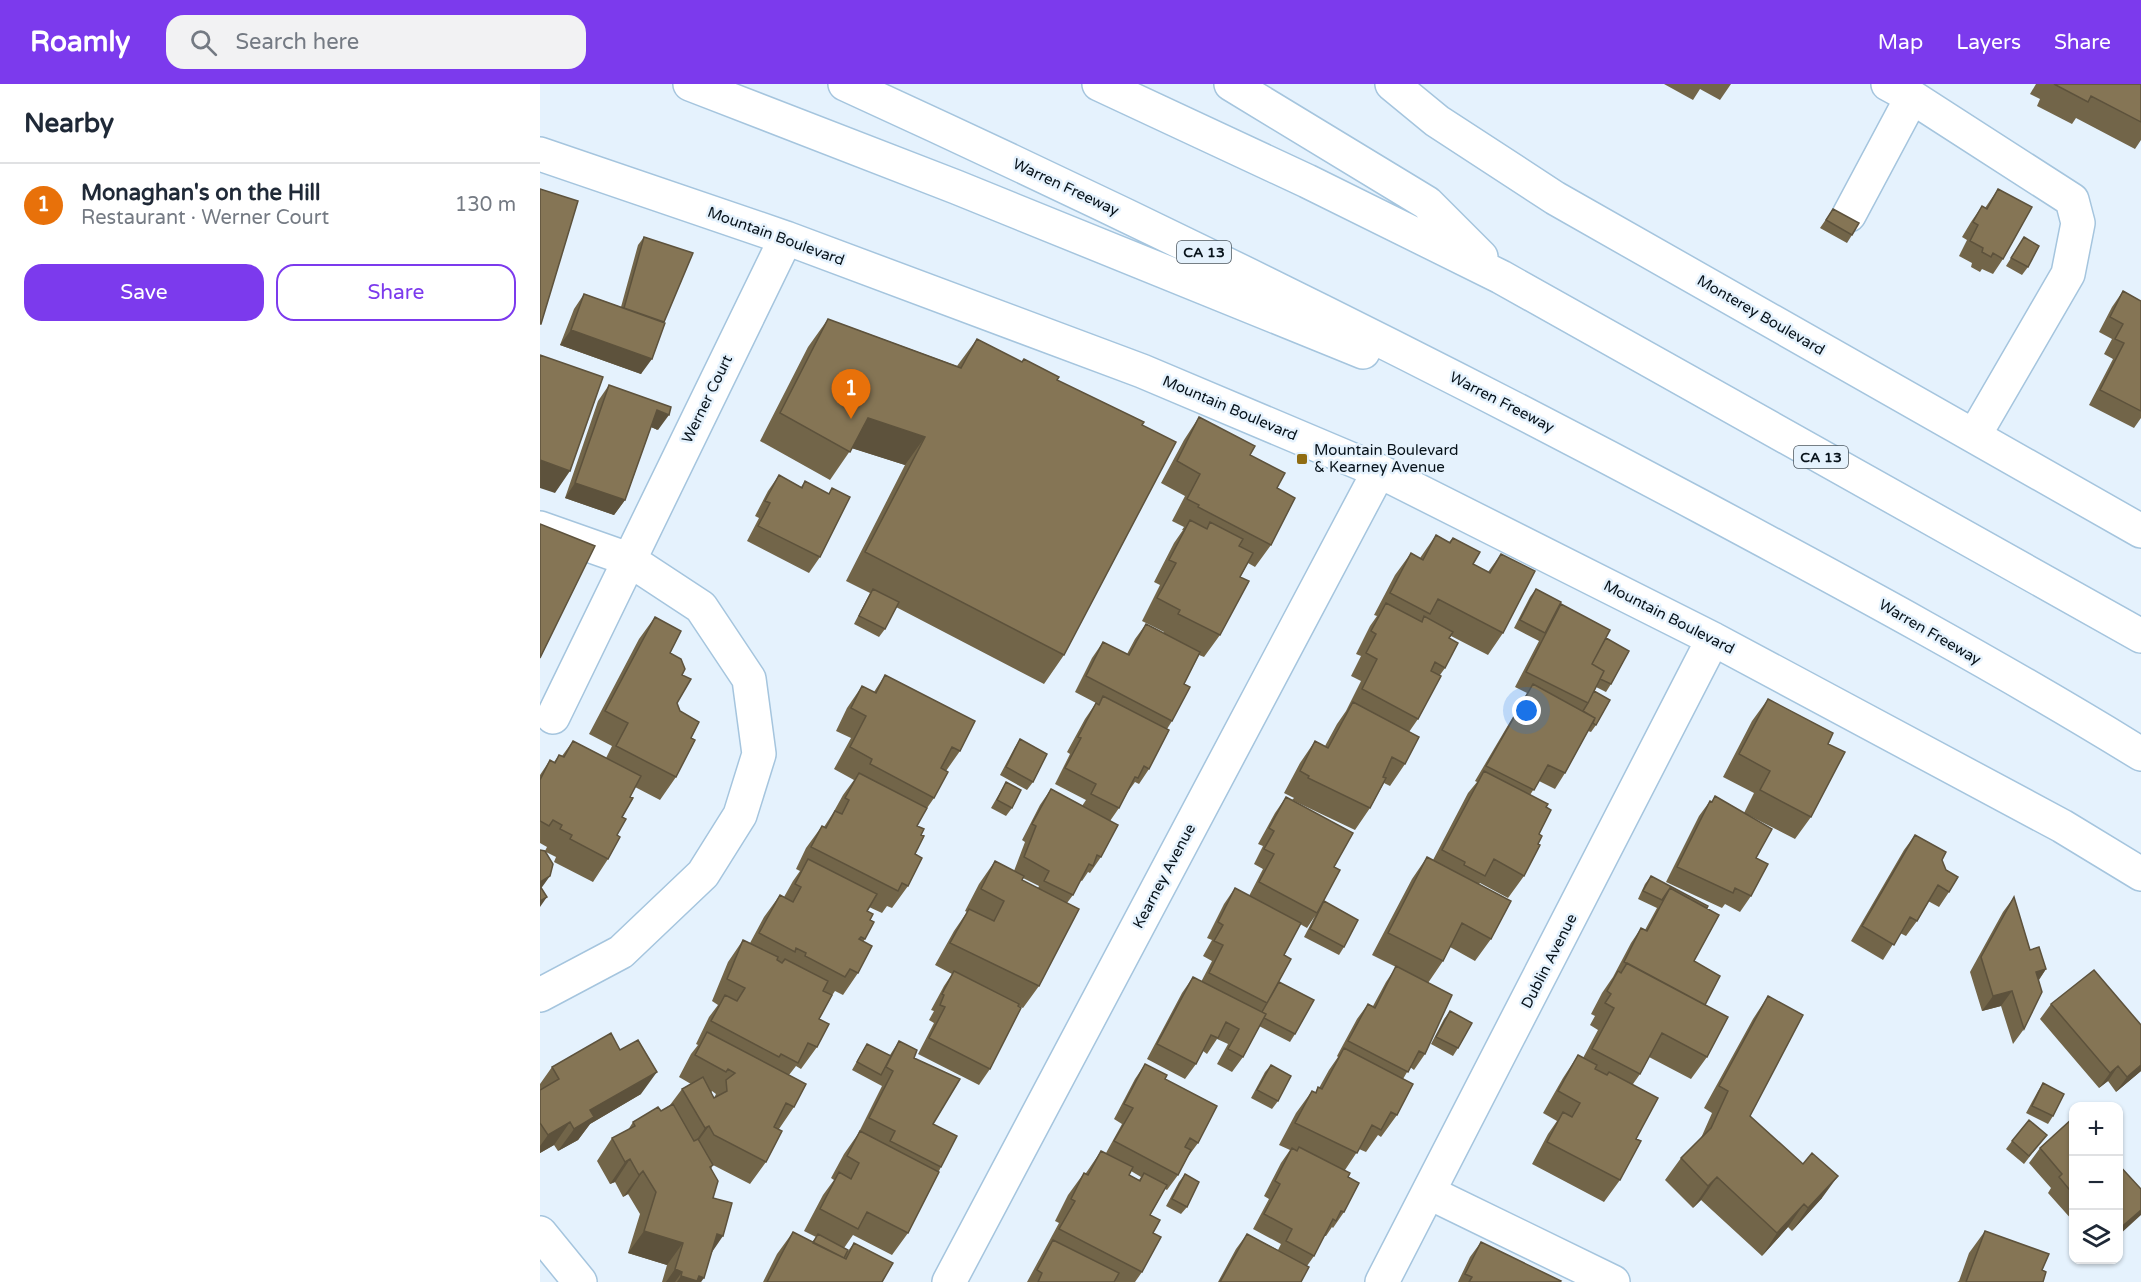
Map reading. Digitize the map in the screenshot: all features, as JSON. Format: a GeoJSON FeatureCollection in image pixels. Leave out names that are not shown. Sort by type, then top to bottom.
{"type":"FeatureCollection","features":[{"type":"Feature","properties":{"kind":"main road"},"geometry":{"type":"LineString","coordinates":[[690,84],[945,182],[1559,430]]}},
{"type":"Feature","properties":{"kind":"main road","name":"Warren Freeway"},"geometry":{"type":"LineString","coordinates":[[845,84],[1262,279],[1559,430],[1841,581],[2141,754]]}},
{"type":"Feature","properties":{"kind":"main road","name":"CA 13"},"geometry":{"type":"LineString","coordinates":[[1100,84],[1307,181],[1501,277],[2141,636]]}},
{"type":"Feature","properties":{"kind":"main road"},"geometry":{"type":"LineString","coordinates":[[1231,84],[1427,203],[1501,277]]}},
{"type":"Feature","properties":{"kind":"main road","name":"Monterey Boulevard"},"geometry":{"type":"LineString","coordinates":[[1392,84],[1437,121],[1555,198],[2141,531]]}},
{"type":"Feature","properties":{"kind":"main road"},"geometry":{"type":"LineString","coordinates":[[1848,215],[1900,91],[2062,191],[2072,200],[2078,223],[2068,274],[1974,436]]}},
{"type":"Feature","properties":{"kind":"main road","name":"Mountain Boulevard"},"geometry":{"type":"LineString","coordinates":[[540,154],[786,238],[1142,372],[1379,471],[1713,639],[2062,826],[2141,874]]}},
{"type":"Feature","properties":{"kind":"main road","name":"Werner Court"},"geometry":{"type":"LineString","coordinates":[[553,717],[786,238]]}},
{"type":"Feature","properties":{"kind":"main road","name":"Kearney Avenue"},"geometry":{"type":"LineString","coordinates":[[949,1282],[1379,471]]}},
{"type":"Feature","properties":{"kind":"main road"},"geometry":{"type":"LineString","coordinates":[[540,528],[628,559],[701,607],[749,680],[759,754],[740,815],[703,874],[621,952],[540,995]]}},
{"type":"Feature","properties":{"kind":"main road","name":"Dublin Avenue"},"geometry":{"type":"LineString","coordinates":[[1382,1282],[1713,639]]}},
{"type":"Feature","properties":{"kind":"main road"},"geometry":{"type":"LineString","coordinates":[[1430,1192],[1613,1282]]}},
{"type":"Feature","properties":{"kind":"main road"},"geometry":{"type":"LineString","coordinates":[[540,1233],[580,1282]]}},
{"type":"Feature","properties":{"kind":"building"},"geometry":{"type":"Polygon","coordinates":[[[2054,84],[2141,84],[2141,122],[2091,96],[2088,102],[2054,84]]]}},
{"type":"Feature","properties":{"kind":"building"},"geometry":{"type":"Polygon","coordinates":[[[540,189],[578,201],[541,324],[540,324],[540,189]]]}},
{"type":"Feature","properties":{"kind":"building"},"geometry":{"type":"Polygon","coordinates":[[[1998,189],[2032,207],[2003,259],[1993,253],[1991,257],[1982,252],[1983,248],[1970,241],[1978,225],[1973,222],[1982,206],[1987,209],[1998,189]]]}},
{"type":"Feature","properties":{"kind":"building"},"geometry":{"type":"Polygon","coordinates":[[[1833,209],[1859,223],[1852,235],[1826,220],[1833,209]]]}},
{"type":"Feature","properties":{"kind":"building"},"geometry":{"type":"Polygon","coordinates":[[[644,237],[693,253],[664,322],[624,308],[644,237]]]}},
{"type":"Feature","properties":{"kind":"building"},"geometry":{"type":"Polygon","coordinates":[[[2024,237],[2039,246],[2028,267],[2011,258],[2024,237]]]}},
{"type":"Feature","properties":{"kind":"building"},"geometry":{"type":"Polygon","coordinates":[[[2123,291],[2141,301],[2141,411],[2100,390],[2124,343],[2115,339],[2123,324],[2110,317],[2123,291]]]}},
{"type":"Feature","properties":{"kind":"building"},"geometry":{"type":"Polygon","coordinates":[[[584,294],[665,323],[652,359],[571,330],[584,294]]]}},
{"type":"Feature","properties":{"kind":"building"},"geometry":{"type":"Polygon","coordinates":[[[828,319],[961,368],[977,339],[1022,362],[1024,359],[1059,377],[1057,380],[1144,422],[1142,425],[1176,442],[1064,655],[865,552],[925,437],[868,418],[850,452],[780,413],[828,319]]]}},
{"type":"Feature","properties":{"kind":"building"},"geometry":{"type":"Polygon","coordinates":[[[540,355],[603,377],[570,471],[540,460],[540,355]]]}},
{"type":"Feature","properties":{"kind":"building"},"geometry":{"type":"Polygon","coordinates":[[[609,385],[671,407],[669,415],[657,410],[625,500],[575,483],[609,385]]]}},
{"type":"Feature","properties":{"kind":"building"},"geometry":{"type":"Polygon","coordinates":[[[1199,417],[1255,446],[1250,455],[1285,473],[1277,488],[1295,498],[1271,545],[1187,499],[1200,474],[1177,461],[1199,417]]]}},
{"type":"Feature","properties":{"kind":"building"},"geometry":{"type":"Polygon","coordinates":[[[779,475],[802,488],[805,481],[829,494],[832,488],[850,497],[820,557],[758,526],[770,503],[765,501],[779,475]]]}},
{"type":"Feature","properties":{"kind":"building"},"geometry":{"type":"Polygon","coordinates":[[[1190,520],[1207,529],[1210,522],[1243,539],[1239,546],[1253,553],[1240,577],[1249,581],[1220,635],[1178,614],[1180,610],[1157,598],[1176,563],[1169,560],[1190,520]]]}},
{"type":"Feature","properties":{"kind":"building"},"geometry":{"type":"Polygon","coordinates":[[[540,524],[595,546],[540,658],[540,524]]]}},
{"type":"Feature","properties":{"kind":"building"},"geometry":{"type":"Polygon","coordinates":[[[1436,535],[1450,543],[1453,538],[1480,552],[1473,564],[1490,573],[1501,554],[1535,571],[1503,633],[1438,599],[1430,614],[1390,593],[1411,553],[1423,560],[1436,535]]]}},
{"type":"Feature","properties":{"kind":"building"},"geometry":{"type":"Polygon","coordinates":[[[873,589],[899,602],[885,629],[859,616],[873,589]]]}},
{"type":"Feature","properties":{"kind":"building"},"geometry":{"type":"Polygon","coordinates":[[[1536,589],[1561,602],[1545,633],[1520,620],[1536,589]]]}},
{"type":"Feature","properties":{"kind":"building"},"geometry":{"type":"Polygon","coordinates":[[[1386,603],[1422,622],[1424,616],[1453,632],[1449,638],[1458,643],[1445,668],[1435,662],[1431,671],[1441,676],[1418,719],[1362,689],[1377,659],[1366,653],[1376,634],[1371,631],[1386,603]]]}},
{"type":"Feature","properties":{"kind":"building"},"geometry":{"type":"Polygon","coordinates":[[[1561,604],[1610,630],[1592,664],[1604,671],[1588,703],[1526,672],[1561,604]]]}},
{"type":"Feature","properties":{"kind":"building"},"geometry":{"type":"Polygon","coordinates":[[[655,617],[681,631],[670,653],[681,659],[685,669],[682,675],[691,679],[677,703],[680,711],[699,722],[691,738],[695,740],[676,777],[616,746],[628,723],[605,711],[655,617]]]}},
{"type":"Feature","properties":{"kind":"building"},"geometry":{"type":"Polygon","coordinates":[[[1146,624],[1200,652],[1184,684],[1190,687],[1172,721],[1086,676],[1103,642],[1129,655],[1146,624]]]}},
{"type":"Feature","properties":{"kind":"building"},"geometry":{"type":"Polygon","coordinates":[[[1606,638],[1629,651],[1611,684],[1600,679],[1604,671],[1592,664],[1606,638]]]}},
{"type":"Feature","properties":{"kind":"building"},"geometry":{"type":"Polygon","coordinates":[[[885,675],[975,721],[960,751],[952,747],[941,768],[948,772],[934,798],[870,764],[872,759],[850,747],[866,716],[851,708],[862,686],[876,693],[885,675]]]}},
{"type":"Feature","properties":{"kind":"building"},"geometry":{"type":"Polygon","coordinates":[[[1533,684],[1595,718],[1565,773],[1548,765],[1534,790],[1486,766],[1533,684]]]}},
{"type":"Feature","properties":{"kind":"building"},"geometry":{"type":"Polygon","coordinates":[[[1594,691],[1610,700],[1596,725],[1593,723],[1595,718],[1583,711],[1594,691]]]}},
{"type":"Feature","properties":{"kind":"building"},"geometry":{"type":"Polygon","coordinates":[[[1103,696],[1169,730],[1149,769],[1144,766],[1138,778],[1135,777],[1119,808],[1091,794],[1096,784],[1065,768],[1081,738],[1078,737],[1096,703],[1099,705],[1103,696]]]}},
{"type":"Feature","properties":{"kind":"building"},"geometry":{"type":"Polygon","coordinates":[[[1768,699],[1833,733],[1828,744],[1845,752],[1811,817],[1760,790],[1770,771],[1739,754],[1768,699]]]}},
{"type":"Feature","properties":{"kind":"building"},"geometry":{"type":"Polygon","coordinates":[[[1353,702],[1419,737],[1405,764],[1392,757],[1383,777],[1386,778],[1370,808],[1308,778],[1309,776],[1300,771],[1315,741],[1328,748],[1353,702]]]}},
{"type":"Feature","properties":{"kind":"building"},"geometry":{"type":"Polygon","coordinates":[[[1020,739],[1047,754],[1033,782],[1006,767],[1020,739]]]}},
{"type":"Feature","properties":{"kind":"building"},"geometry":{"type":"Polygon","coordinates":[[[573,741],[641,776],[630,797],[633,798],[622,817],[626,819],[617,835],[620,837],[608,859],[570,839],[572,835],[560,829],[562,825],[553,820],[549,826],[540,821],[540,780],[550,760],[555,763],[559,755],[564,757],[573,741]]]}},
{"type":"Feature","properties":{"kind":"building"},"geometry":{"type":"Polygon","coordinates":[[[1484,771],[1548,804],[1546,807],[1551,810],[1539,834],[1542,836],[1538,844],[1540,845],[1524,876],[1494,859],[1485,876],[1442,850],[1484,771]]]}},
{"type":"Feature","properties":{"kind":"building"},"geometry":{"type":"Polygon","coordinates":[[[859,773],[927,808],[917,826],[924,829],[921,835],[924,836],[915,854],[922,858],[908,886],[902,883],[898,891],[811,847],[822,826],[826,828],[835,811],[842,814],[849,800],[845,798],[859,773]]]}},
{"type":"Feature","properties":{"kind":"building"},"geometry":{"type":"Polygon","coordinates":[[[1006,782],[1021,790],[1012,808],[997,800],[1006,782]]]}},
{"type":"Feature","properties":{"kind":"building"},"geometry":{"type":"Polygon","coordinates":[[[1051,789],[1118,825],[1101,857],[1097,855],[1093,866],[1089,864],[1073,895],[1044,881],[1049,871],[1024,857],[1036,826],[1032,824],[1051,789]]]}},
{"type":"Feature","properties":{"kind":"building"},"geometry":{"type":"Polygon","coordinates":[[[1715,796],[1772,829],[1756,858],[1768,864],[1751,896],[1735,888],[1733,893],[1677,867],[1710,801],[1712,802],[1715,796]]]}},
{"type":"Feature","properties":{"kind":"building"},"geometry":{"type":"Polygon","coordinates":[[[1286,797],[1353,833],[1334,867],[1340,870],[1317,913],[1259,882],[1274,854],[1264,849],[1274,831],[1269,828],[1286,797]]]}},
{"type":"Feature","properties":{"kind":"building"},"geometry":{"type":"Polygon","coordinates":[[[1915,835],[1946,852],[1942,860],[1946,870],[1958,877],[1949,892],[1938,885],[1917,921],[1910,917],[1894,945],[1862,926],[1915,835]]]}},
{"type":"Feature","properties":{"kind":"building"},"geometry":{"type":"Polygon","coordinates":[[[540,850],[545,851],[553,864],[550,876],[540,882],[540,850]]]}},
{"type":"Feature","properties":{"kind":"building"},"geometry":{"type":"Polygon","coordinates":[[[1427,857],[1511,901],[1491,939],[1462,923],[1443,961],[1388,933],[1427,857]]]}},
{"type":"Feature","properties":{"kind":"building"},"geometry":{"type":"Polygon","coordinates":[[[808,859],[877,894],[867,911],[873,914],[870,920],[874,922],[865,939],[861,937],[859,939],[872,946],[858,973],[850,969],[845,977],[805,956],[806,953],[796,948],[795,952],[759,933],[780,895],[793,902],[801,887],[795,884],[808,859]]]}},
{"type":"Feature","properties":{"kind":"building"},"geometry":{"type":"Polygon","coordinates":[[[995,861],[1024,876],[1022,880],[1079,909],[1039,986],[950,943],[969,909],[994,921],[1004,901],[981,889],[995,861]]]}},
{"type":"Feature","properties":{"kind":"building"},"geometry":{"type":"Polygon","coordinates":[[[1651,876],[1708,906],[1707,908],[1670,888],[1662,900],[1643,891],[1651,876]]]}},
{"type":"Feature","properties":{"kind":"building"},"geometry":{"type":"Polygon","coordinates":[[[540,886],[547,897],[540,901],[540,886]]]}},
{"type":"Feature","properties":{"kind":"building"},"geometry":{"type":"Polygon","coordinates":[[[1235,888],[1301,923],[1284,955],[1291,959],[1267,1003],[1209,973],[1223,945],[1214,941],[1223,925],[1218,922],[1235,888]]]}},
{"type":"Feature","properties":{"kind":"building"},"geometry":{"type":"Polygon","coordinates":[[[1670,888],[1719,915],[1694,961],[1720,976],[1705,1005],[1624,962],[1641,928],[1647,931],[1670,888]]]}},
{"type":"Feature","properties":{"kind":"building"},"geometry":{"type":"Polygon","coordinates":[[[2014,897],[2030,950],[2039,947],[2046,969],[2036,972],[2042,992],[2024,1029],[2012,991],[1993,996],[1981,957],[2014,897]]]}},
{"type":"Feature","properties":{"kind":"building"},"geometry":{"type":"Polygon","coordinates":[[[1324,901],[1358,920],[1344,947],[1310,929],[1324,901]]]}},
{"type":"Feature","properties":{"kind":"building"},"geometry":{"type":"Polygon","coordinates":[[[743,940],[778,957],[777,960],[782,963],[785,959],[828,981],[823,991],[832,995],[819,1019],[829,1024],[817,1047],[808,1043],[798,1063],[781,1054],[779,1057],[711,1021],[725,995],[737,1001],[745,988],[727,979],[743,940]]]}},
{"type":"Feature","properties":{"kind":"building"},"geometry":{"type":"Polygon","coordinates":[[[1627,963],[1728,1017],[1707,1057],[1662,1033],[1640,1074],[1592,1049],[1614,1008],[1605,1003],[1611,994],[1607,991],[1618,971],[1621,973],[1627,963]]]}},
{"type":"Feature","properties":{"kind":"building"},"geometry":{"type":"Polygon","coordinates":[[[1396,966],[1452,995],[1425,1054],[1419,1051],[1408,1072],[1348,1041],[1368,1004],[1375,1008],[1396,966]]]}},
{"type":"Feature","properties":{"kind":"building"},"geometry":{"type":"Polygon","coordinates":[[[2094,970],[2141,1025],[2141,1065],[2127,1077],[2118,1066],[2110,1073],[2051,1004],[2094,970]]]}},
{"type":"Feature","properties":{"kind":"building"},"geometry":{"type":"Polygon","coordinates":[[[954,971],[1019,1004],[1021,1008],[990,1069],[929,1038],[945,1007],[940,1005],[944,995],[942,994],[954,971]]]}},
{"type":"Feature","properties":{"kind":"building"},"geometry":{"type":"Polygon","coordinates":[[[1193,977],[1266,1014],[1243,1057],[1228,1049],[1239,1029],[1226,1022],[1218,1038],[1211,1035],[1196,1064],[1157,1044],[1193,977]]]}},
{"type":"Feature","properties":{"kind":"building"},"geometry":{"type":"Polygon","coordinates":[[[1279,982],[1314,1000],[1295,1034],[1264,1018],[1266,1014],[1262,1012],[1279,982]]]}},
{"type":"Feature","properties":{"kind":"building"},"geometry":{"type":"Polygon","coordinates":[[[1768,996],[1803,1015],[1750,1116],[1803,1164],[1812,1153],[1838,1176],[1808,1208],[1804,1204],[1777,1233],[1717,1177],[1708,1186],[1681,1158],[1711,1128],[1728,1091],[1719,1086],[1768,996]]]}},
{"type":"Feature","properties":{"kind":"building"},"geometry":{"type":"Polygon","coordinates":[[[1450,1011],[1472,1023],[1458,1048],[1436,1037],[1450,1011]]]}},
{"type":"Feature","properties":{"kind":"building"},"geometry":{"type":"Polygon","coordinates":[[[707,1032],[806,1084],[794,1107],[786,1103],[774,1127],[782,1131],[766,1162],[714,1135],[709,1126],[705,1128],[682,1089],[703,1077],[714,1098],[727,1091],[726,1080],[735,1073],[728,1069],[726,1072],[695,1055],[707,1032]]]}},
{"type":"Feature","properties":{"kind":"building"},"geometry":{"type":"Polygon","coordinates":[[[611,1033],[620,1050],[638,1040],[657,1072],[590,1110],[594,1117],[574,1129],[570,1122],[548,1135],[540,1123],[540,1090],[559,1079],[552,1067],[611,1033]]]}},
{"type":"Feature","properties":{"kind":"building"},"geometry":{"type":"Polygon","coordinates":[[[899,1041],[917,1050],[914,1058],[960,1079],[933,1124],[957,1136],[941,1167],[890,1141],[895,1131],[869,1118],[893,1071],[886,1067],[899,1041]]]}},
{"type":"Feature","properties":{"kind":"building"},"geometry":{"type":"Polygon","coordinates":[[[867,1044],[891,1056],[881,1075],[857,1062],[867,1044]]]}},
{"type":"Feature","properties":{"kind":"building"},"geometry":{"type":"Polygon","coordinates":[[[1344,1048],[1413,1084],[1397,1115],[1391,1112],[1381,1130],[1372,1125],[1357,1153],[1295,1123],[1312,1091],[1316,1093],[1318,1087],[1322,1089],[1344,1048]]]}},
{"type":"Feature","properties":{"kind":"building"},"geometry":{"type":"Polygon","coordinates":[[[1578,1055],[1597,1065],[1595,1069],[1607,1075],[1609,1072],[1658,1098],[1636,1139],[1641,1141],[1620,1180],[1547,1142],[1563,1112],[1572,1117],[1580,1103],[1558,1091],[1578,1055]]]}},
{"type":"Feature","properties":{"kind":"building"},"geometry":{"type":"Polygon","coordinates":[[[1145,1064],[1167,1075],[1165,1079],[1217,1106],[1198,1143],[1190,1138],[1185,1147],[1191,1150],[1178,1175],[1114,1141],[1133,1108],[1124,1104],[1145,1064]]]}},
{"type":"Feature","properties":{"kind":"building"},"geometry":{"type":"Polygon","coordinates":[[[1271,1065],[1291,1076],[1278,1101],[1257,1090],[1271,1065]]]}},
{"type":"Feature","properties":{"kind":"building"},"geometry":{"type":"Polygon","coordinates":[[[2043,1083],[2064,1094],[2053,1116],[2032,1106],[2043,1083]]]}},
{"type":"Feature","properties":{"kind":"building"},"geometry":{"type":"Polygon","coordinates":[[[673,1104],[694,1141],[698,1139],[713,1165],[710,1167],[718,1181],[713,1198],[732,1203],[723,1236],[717,1234],[704,1278],[699,1276],[697,1281],[681,1276],[682,1272],[675,1269],[683,1243],[644,1231],[656,1192],[643,1171],[639,1175],[630,1159],[625,1162],[612,1138],[635,1126],[633,1122],[658,1107],[661,1111],[673,1104]]]}},
{"type":"Feature","properties":{"kind":"building"},"geometry":{"type":"Polygon","coordinates":[[[2029,1120],[2047,1135],[2029,1156],[2012,1141],[2029,1120]]]}},
{"type":"Feature","properties":{"kind":"building"},"geometry":{"type":"Polygon","coordinates":[[[2069,1122],[2069,1189],[2059,1177],[2062,1174],[2040,1148],[2069,1122]]]}},
{"type":"Feature","properties":{"kind":"building"},"geometry":{"type":"Polygon","coordinates":[[[860,1131],[939,1172],[908,1233],[867,1212],[858,1229],[820,1209],[839,1172],[851,1179],[859,1163],[847,1156],[860,1131]]]}},
{"type":"Feature","properties":{"kind":"building"},"geometry":{"type":"Polygon","coordinates":[[[1299,1147],[1350,1173],[1348,1177],[1359,1183],[1344,1212],[1341,1211],[1336,1221],[1333,1219],[1314,1256],[1286,1241],[1292,1229],[1264,1214],[1280,1184],[1275,1181],[1292,1148],[1297,1151],[1299,1147]]]}},
{"type":"Feature","properties":{"kind":"building"},"geometry":{"type":"Polygon","coordinates":[[[1101,1151],[1133,1167],[1129,1175],[1140,1181],[1144,1173],[1167,1185],[1150,1215],[1160,1220],[1153,1233],[1161,1237],[1142,1272],[1059,1229],[1075,1201],[1071,1199],[1084,1173],[1088,1175],[1101,1151]]]}},
{"type":"Feature","properties":{"kind":"building"},"geometry":{"type":"Polygon","coordinates":[[[2123,1169],[2141,1189],[2141,1210],[2123,1226],[2123,1169]]]}},
{"type":"Feature","properties":{"kind":"building"},"geometry":{"type":"Polygon","coordinates":[[[1185,1174],[1199,1182],[1187,1207],[1172,1199],[1185,1174]]]}},
{"type":"Feature","properties":{"kind":"building"},"geometry":{"type":"Polygon","coordinates":[[[1985,1231],[2049,1254],[2042,1270],[2046,1272],[2043,1282],[1966,1282],[1985,1231]]]}},
{"type":"Feature","properties":{"kind":"building"},"geometry":{"type":"Polygon","coordinates":[[[793,1232],[846,1259],[854,1243],[893,1263],[882,1282],[767,1282],[793,1232]]]}},
{"type":"Feature","properties":{"kind":"building"},"geometry":{"type":"Polygon","coordinates":[[[818,1234],[848,1250],[844,1258],[813,1243],[818,1234]]]}},
{"type":"Feature","properties":{"kind":"building"},"geometry":{"type":"Polygon","coordinates":[[[1247,1234],[1309,1267],[1301,1282],[1220,1282],[1247,1234]]]}},
{"type":"Feature","properties":{"kind":"building"},"geometry":{"type":"Polygon","coordinates":[[[1053,1240],[1119,1273],[1114,1282],[1038,1282],[1042,1273],[1037,1270],[1053,1240]]]}},
{"type":"Feature","properties":{"kind":"building"},"geometry":{"type":"Polygon","coordinates":[[[1481,1242],[1561,1281],[1469,1282],[1472,1277],[1465,1274],[1481,1242]]]}},
{"type":"Feature","properties":{"kind":"place","name":"Monaghan's on the Hill"},"geometry":{"type":"Point","coordinates":[851,419]}},
{"type":"Feature","properties":{"kind":"place","name":"Mountain Boulevard & Kearney Avenue"},"geometry":{"type":"Point","coordinates":[1302,459]}}]}
